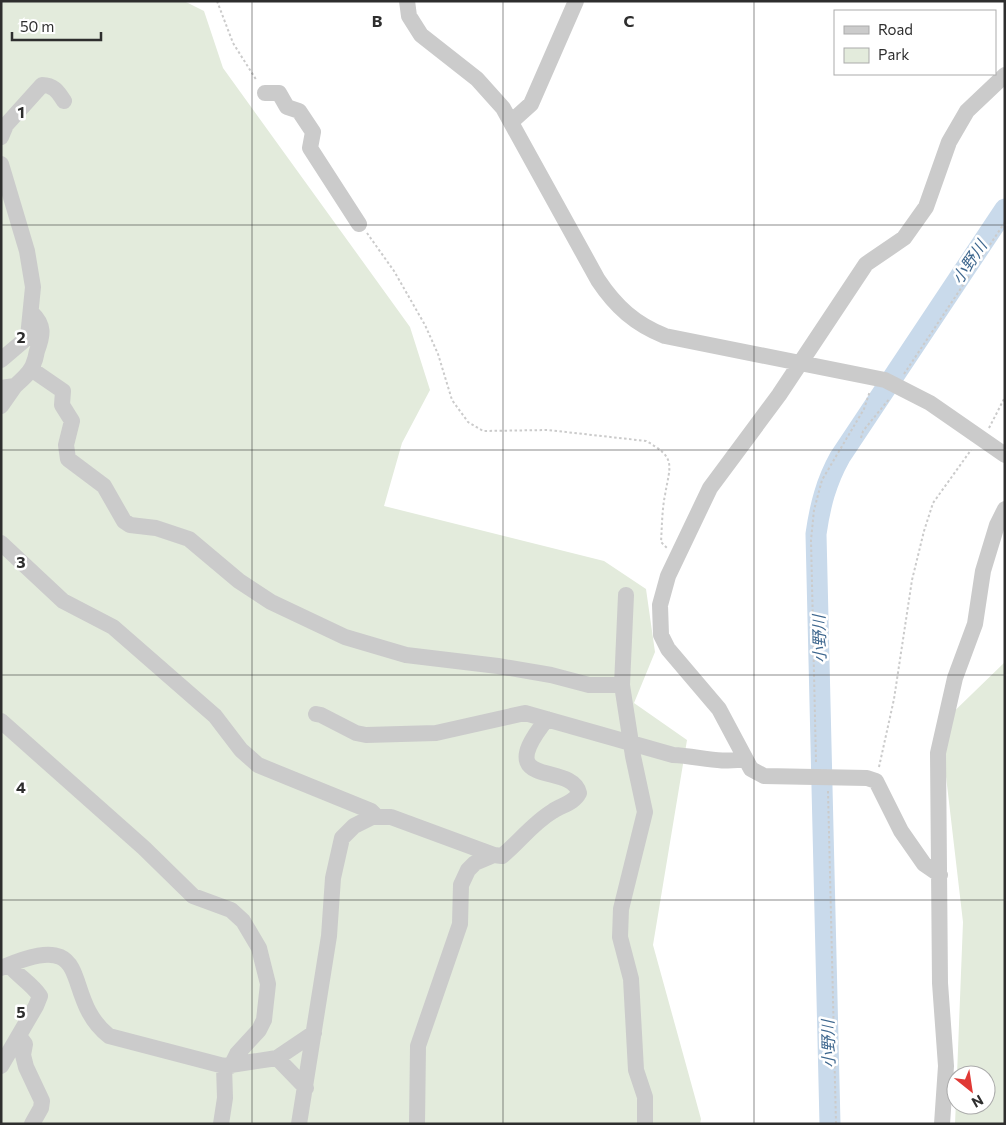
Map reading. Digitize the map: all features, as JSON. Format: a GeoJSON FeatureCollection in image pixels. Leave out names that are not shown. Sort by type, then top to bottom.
{"type":"FeatureCollection","features":[{"type":"Feature","properties":{"kind":"street"},"geometry":{"type":"LineString","coordinates":[[407,1],[410,16],[421,35],[477,79],[494,95],[511,122],[598,280],[612,300],[628,316],[646,328],[665,336],[888,381],[930,403],[1005,455]]}},
{"type":"Feature","properties":{"kind":"street"},"geometry":{"type":"LineString","coordinates":[[511,122],[531,104],[576,1]]}},
{"type":"Feature","properties":{"kind":"street"},"geometry":{"type":"LineString","coordinates":[[940,875],[924,864],[902,831],[876,781],[867,778],[764,776],[751,769],[719,709],[668,649],[660,635],[660,605],[668,576],[710,488],[802,363],[866,264],[904,238],[926,207],[949,142],[967,111],[1005,75]]}},
{"type":"Feature","properties":{"kind":"street"},"geometry":{"type":"LineString","coordinates":[[1,137],[6,125],[42,85],[50,85],[64,101]]}},
{"type":"Feature","properties":{"kind":"street"},"geometry":{"type":"LineString","coordinates":[[265,93],[279,93],[287,107],[299,111],[313,132],[310,148],[359,224]]}},
{"type":"Feature","properties":{"kind":"street"},"geometry":{"type":"LineString","coordinates":[[1,164],[27,251],[33,287],[28,337],[1,360]]}},
{"type":"Feature","properties":{"kind":"street"},"geometry":{"type":"LineString","coordinates":[[1,406],[8,387],[31,369],[42,340],[42,330],[37,317],[31,312]]}},
{"type":"Feature","properties":{"kind":"street"},"geometry":{"type":"LineString","coordinates":[[31,369],[64,391],[62,405],[72,421],[66,445],[68,459],[104,486],[124,521],[130,524],[156,528],[189,539],[239,581],[271,602],[345,637],[406,655],[498,666],[551,675],[589,685],[622,685]]}},
{"type":"Feature","properties":{"kind":"street"},"geometry":{"type":"LineString","coordinates":[[942,1124],[946,1066],[940,983],[940,875],[936,784],[938,753],[955,678],[975,624],[983,571],[996,524],[1005,510]]}},
{"type":"Feature","properties":{"kind":"street"},"geometry":{"type":"LineString","coordinates":[[1,543],[63,601],[113,627],[215,716],[241,750],[258,765],[371,811],[377,817]]}},
{"type":"Feature","properties":{"kind":"street"},"geometry":{"type":"LineString","coordinates":[[626,595],[622,685],[645,812],[642,834],[621,909],[620,937],[631,979],[636,1070],[645,1097],[645,1124]]}},
{"type":"Feature","properties":{"kind":"street"},"geometry":{"type":"LineString","coordinates":[[316,714],[356,733],[366,735],[436,733],[525,713],[673,755],[696,756],[727,762],[745,759]]}},
{"type":"Feature","properties":{"kind":"street"},"geometry":{"type":"LineString","coordinates":[[299,1124],[329,936],[337,854],[342,838],[354,826],[377,817],[391,817],[494,855],[502,856],[535,824],[553,811],[576,799],[579,793],[575,785],[554,776],[535,771],[529,765],[526,754],[532,738],[547,719]]}},
{"type":"Feature","properties":{"kind":"street"},"geometry":{"type":"LineString","coordinates":[[1,721],[144,848],[193,896],[232,910],[243,921],[259,948],[268,984],[264,1020],[259,1030],[228,1066],[221,1124]]}},
{"type":"Feature","properties":{"kind":"street"},"geometry":{"type":"LineString","coordinates":[[417,1124],[418,1046],[460,924],[460,885],[468,870],[475,863],[494,855]]}},
{"type":"Feature","properties":{"kind":"street"},"geometry":{"type":"LineString","coordinates":[[5,967],[45,953],[56,954],[66,960],[74,972],[88,1012],[98,1028],[109,1036],[228,1066],[277,1058],[314,1033]]}},
{"type":"Feature","properties":{"kind":"street"},"geometry":{"type":"LineString","coordinates":[[5,967],[31,983],[40,996],[3,1063],[29,1074]]}},
{"type":"Feature","properties":{"kind":"street"},"geometry":{"type":"LineString","coordinates":[[19,1036],[25,1044],[23,1055],[29,1074],[42,1101],[42,1108],[32,1124]]}},
{"type":"Feature","properties":{"kind":"street"},"geometry":{"type":"LineString","coordinates":[[277,1058],[306,1088]]}},
{"type":"Feature","properties":{"kind":"path"},"geometry":{"type":"LineString","coordinates":[[217,1],[233,43],[265,93]]}},
{"type":"Feature","properties":{"kind":"path"},"geometry":{"type":"LineString","coordinates":[[836,1124],[811,540],[814,510],[828,466],[864,409],[888,381],[1005,222]]}},
{"type":"Feature","properties":{"kind":"path"},"geometry":{"type":"LineString","coordinates":[[359,224],[394,271],[407,294],[438,354],[452,400],[468,422],[483,431],[548,430],[646,441],[658,448],[668,458],[671,471],[664,496],[661,542],[677,558]]}},
{"type":"Feature","properties":{"kind":"path"},"geometry":{"type":"LineString","coordinates":[[861,438],[881,407],[888,401],[888,381]]}},
{"type":"Feature","properties":{"kind":"path"},"geometry":{"type":"LineString","coordinates":[[876,781],[894,699],[912,580],[933,503],[981,438],[1005,397]]}},
{"type":"Feature","properties":{"kind":"green space"},"geometry":{"type":"Polygon","coordinates":[[[184,1],[204,11],[223,68],[410,327],[430,390],[402,443],[384,506],[604,561],[646,589],[655,652],[634,703],[687,740],[653,945],[701,1119],[700,1124],[1,1124],[1,2],[184,1]]]}},
{"type":"Feature","properties":{"kind":"green space"},"geometry":{"type":"Polygon","coordinates":[[[1005,662],[1005,1124],[955,1124],[955,1115],[996,1115],[996,1065],[957,1065],[963,922],[940,725],[1005,662]]]}},
{"type":"Feature","properties":{"kind":"waterway","name":"小野川"},"geometry":{"type":"LineString","coordinates":[[830,1124],[816,534],[819,514],[827,485],[840,457],[1005,209]]}}]}
